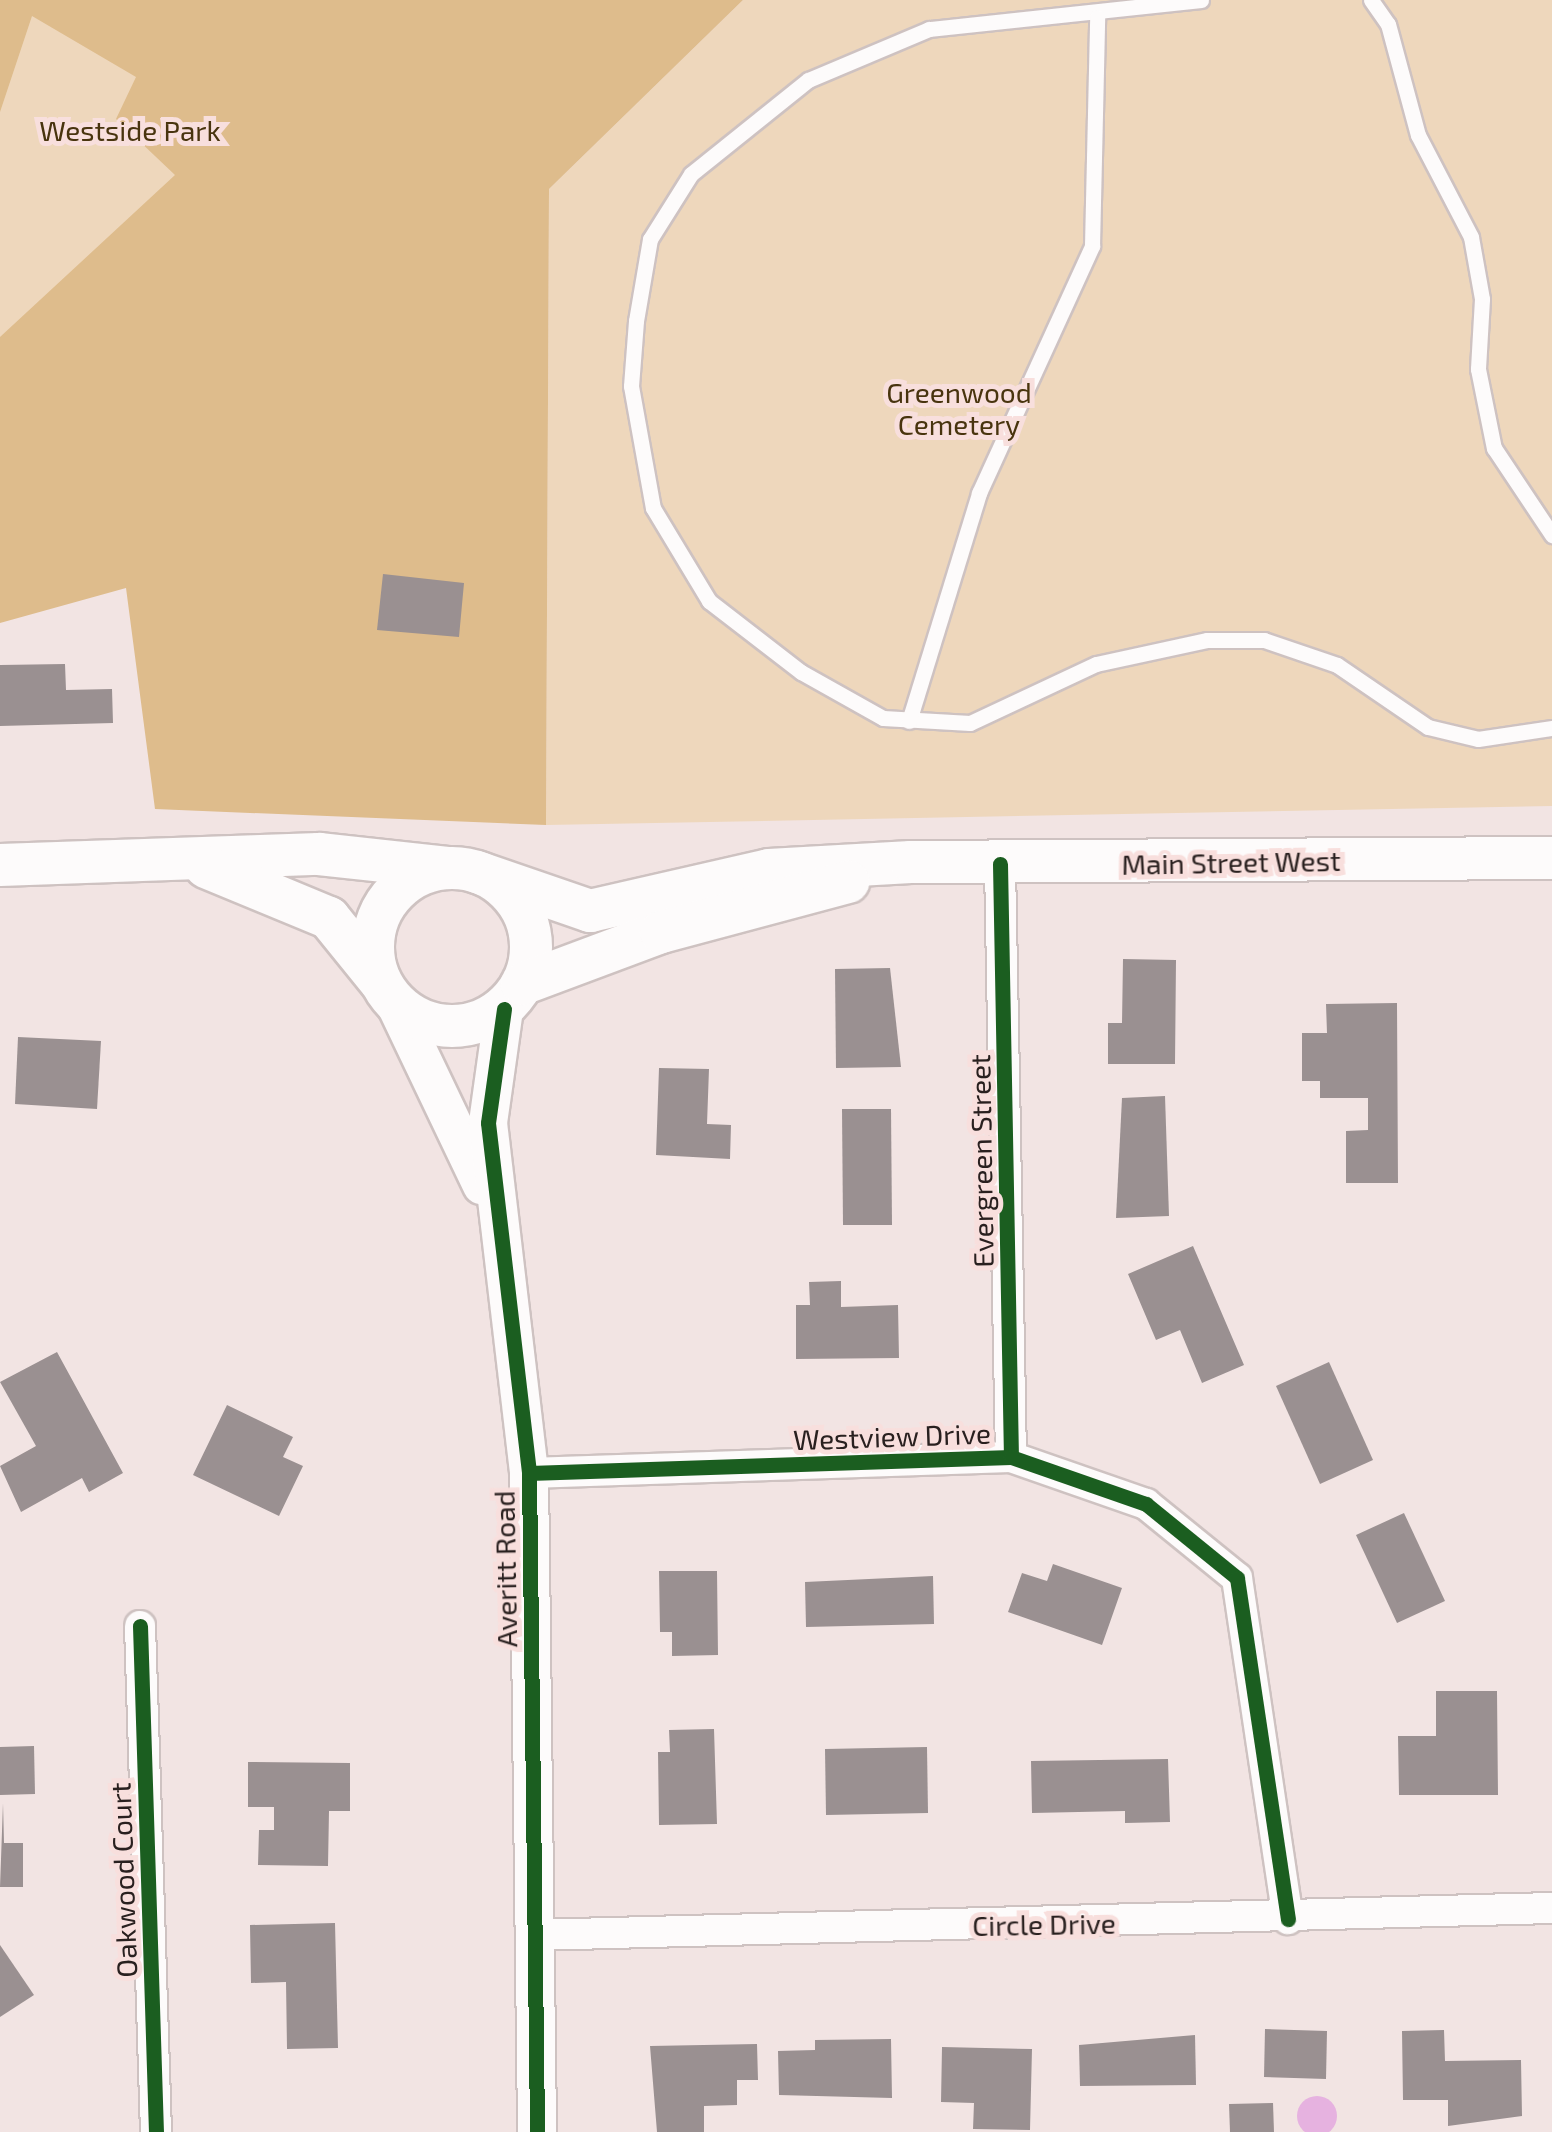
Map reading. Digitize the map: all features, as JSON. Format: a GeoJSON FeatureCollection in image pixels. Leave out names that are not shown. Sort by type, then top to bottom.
{"type":"FeatureCollection","features":[{"type":"Feature","properties":{"kind":"main road","name":"Main Street West"},"geometry":{"type":"LineString","coordinates":[[0,865],[197,863],[319,854],[462,870],[590,911],[769,870],[911,862],[1552,858]]}},
{"type":"Feature","properties":{"kind":"main road","name":"Main Street West"},"geometry":{"type":"LineString","coordinates":[[513,997],[661,932],[911,862]]}},
{"type":"Feature","properties":{"kind":"main road","name":"Main Street West"},"geometry":{"type":"LineString","coordinates":[[197,863],[328,918],[387,992]]}},
{"type":"Feature","properties":{"kind":"main road"},"geometry":{"type":"LineString","coordinates":[[462,870],[500,884],[529,926],[513,997],[442,1026],[387,992],[374,930],[384,905],[402,886],[462,870]]}},
{"type":"Feature","properties":{"kind":"street","name":"Evergreen Street"},"geometry":{"type":"LineString","coordinates":[[1000,864],[1012,1457]]}},
{"type":"Feature","properties":{"kind":"street","name":"Averitt Road"},"geometry":{"type":"LineString","coordinates":[[387,992],[494,1216]]}},
{"type":"Feature","properties":{"kind":"street","name":"Averitt Road"},"geometry":{"type":"LineString","coordinates":[[513,997],[490,1073],[494,1216],[529,1473],[537,2132]]}},
{"type":"Feature","properties":{"kind":"street","name":"Westview Drive"},"geometry":{"type":"LineString","coordinates":[[529,1473],[1012,1457],[1146,1504],[1237,1578],[1288,1919]]}},
{"type":"Feature","properties":{"kind":"street","name":"Oakwood Court"},"geometry":{"type":"LineString","coordinates":[[140,1626],[156,2132]]}},
{"type":"Feature","properties":{"kind":"street","name":"Circle Drive"},"geometry":{"type":"LineString","coordinates":[[535,1935],[1288,1919],[1552,1908]]}},
{"type":"Feature","properties":{"kind":"lane"},"geometry":{"type":"LineString","coordinates":[[1201,0],[1097,17],[929,29],[808,80],[690,174],[650,238],[630,386],[653,508],[709,602],[847,701],[909,721],[970,723],[1096,664],[1207,640],[1264,640],[1337,665],[1428,727],[1478,739],[1552,728]]}},
{"type":"Feature","properties":{"kind":"lane"},"geometry":{"type":"LineString","coordinates":[[1371,0],[1388,24],[1418,135],[1471,237],[1482,300],[1478,369],[1494,448],[1552,536]]}},
{"type":"Feature","properties":{"kind":"lane"},"geometry":{"type":"LineString","coordinates":[[909,721],[979,493],[1092,246],[1097,17]]}},
{"type":"Feature","properties":{"kind":"green space","name":"Westside Park"},"geometry":{"type":"Polygon","coordinates":[[[0,0],[531,0],[0,470],[0,0]]]}},
{"type":"Feature","properties":{"kind":"green space"},"geometry":{"type":"Polygon","coordinates":[[[0,0],[743,0],[549,189],[546,825],[155,809],[126,588],[0,623],[0,337],[175,175],[116,119],[136,77],[32,16],[0,112],[0,0]]]}},
{"type":"Feature","properties":{"kind":"green space","name":"Greenwood Cemetery"},"geometry":{"type":"Polygon","coordinates":[[[743,0],[1552,0],[1552,806],[546,825],[549,189],[743,0]]]}},
{"type":"Feature","properties":{"kind":"shaded area"},"geometry":{"type":"Polygon","coordinates":[[[1317,2096],[1331,2102],[1337,2116],[1331,2130],[1317,2136],[1303,2130],[1297,2116],[1303,2102],[1317,2096]]]}},
{"type":"Feature","properties":{"kind":"building"},"geometry":{"type":"Polygon","coordinates":[[[383,574],[464,583],[459,637],[377,630],[383,574]]]}},
{"type":"Feature","properties":{"kind":"building"},"geometry":{"type":"Polygon","coordinates":[[[65,664],[66,690],[112,689],[113,723],[0,726],[0,665],[65,664]]]}},
{"type":"Feature","properties":{"kind":"building"},"geometry":{"type":"Polygon","coordinates":[[[1123,959],[1176,960],[1175,1064],[1108,1064],[1108,1023],[1122,1023],[1123,959]]]}},
{"type":"Feature","properties":{"kind":"building"},"geometry":{"type":"Polygon","coordinates":[[[890,968],[901,1067],[836,1068],[835,969],[890,968]]]}},
{"type":"Feature","properties":{"kind":"building"},"geometry":{"type":"Polygon","coordinates":[[[1397,1003],[1398,1183],[1346,1183],[1346,1131],[1368,1130],[1368,1098],[1320,1098],[1320,1081],[1302,1081],[1302,1033],[1327,1033],[1326,1004],[1397,1003]]]}},
{"type":"Feature","properties":{"kind":"building"},"geometry":{"type":"Polygon","coordinates":[[[18,1037],[101,1041],[97,1109],[15,1104],[18,1037]]]}},
{"type":"Feature","properties":{"kind":"building"},"geometry":{"type":"Polygon","coordinates":[[[659,1068],[709,1069],[707,1124],[731,1125],[730,1159],[656,1155],[659,1068]]]}},
{"type":"Feature","properties":{"kind":"building"},"geometry":{"type":"Polygon","coordinates":[[[1165,1096],[1169,1216],[1116,1218],[1122,1098],[1165,1096]]]}},
{"type":"Feature","properties":{"kind":"building"},"geometry":{"type":"Polygon","coordinates":[[[842,1109],[891,1109],[892,1225],[843,1225],[842,1109]]]}},
{"type":"Feature","properties":{"kind":"building"},"geometry":{"type":"Polygon","coordinates":[[[1193,1246],[1244,1365],[1202,1383],[1180,1330],[1156,1340],[1128,1274],[1193,1246]]]}},
{"type":"Feature","properties":{"kind":"building"},"geometry":{"type":"Polygon","coordinates":[[[841,1281],[841,1307],[898,1305],[899,1358],[796,1359],[796,1305],[810,1305],[809,1282],[841,1281]]]}},
{"type":"Feature","properties":{"kind":"building"},"geometry":{"type":"Polygon","coordinates":[[[57,1352],[123,1473],[89,1492],[82,1478],[21,1512],[0,1466],[36,1446],[0,1382],[57,1352]]]}},
{"type":"Feature","properties":{"kind":"building"},"geometry":{"type":"Polygon","coordinates":[[[1329,1362],[1373,1460],[1320,1484],[1276,1386],[1329,1362]]]}},
{"type":"Feature","properties":{"kind":"building"},"geometry":{"type":"Polygon","coordinates":[[[227,1405],[293,1437],[283,1457],[303,1466],[279,1516],[193,1475],[227,1405]]]}},
{"type":"Feature","properties":{"kind":"building"},"geometry":{"type":"Polygon","coordinates":[[[1404,1513],[1445,1601],[1397,1623],[1356,1535],[1404,1513]]]}},
{"type":"Feature","properties":{"kind":"building"},"geometry":{"type":"Polygon","coordinates":[[[1053,1564],[1122,1588],[1102,1645],[1008,1612],[1022,1573],[1047,1581],[1053,1564]]]}},
{"type":"Feature","properties":{"kind":"building"},"geometry":{"type":"Polygon","coordinates":[[[659,1571],[717,1571],[718,1655],[672,1656],[672,1632],[660,1632],[659,1571]]]}},
{"type":"Feature","properties":{"kind":"building"},"geometry":{"type":"Polygon","coordinates":[[[933,1576],[934,1624],[806,1627],[805,1582],[933,1576]]]}},
{"type":"Feature","properties":{"kind":"building"},"geometry":{"type":"Polygon","coordinates":[[[1436,1691],[1497,1691],[1498,1795],[1399,1795],[1398,1736],[1436,1736],[1436,1691]]]}},
{"type":"Feature","properties":{"kind":"building"},"geometry":{"type":"Polygon","coordinates":[[[714,1729],[717,1824],[659,1825],[658,1752],[670,1752],[669,1730],[714,1729]]]}},
{"type":"Feature","properties":{"kind":"building"},"geometry":{"type":"Polygon","coordinates":[[[34,1746],[35,1794],[0,1795],[0,1747],[34,1746]]]}},
{"type":"Feature","properties":{"kind":"building"},"geometry":{"type":"Polygon","coordinates":[[[927,1747],[928,1813],[826,1815],[825,1749],[927,1747]]]}},
{"type":"Feature","properties":{"kind":"building"},"geometry":{"type":"Polygon","coordinates":[[[1168,1759],[1170,1822],[1125,1823],[1125,1811],[1032,1813],[1031,1761],[1168,1759]]]}},
{"type":"Feature","properties":{"kind":"building"},"geometry":{"type":"Polygon","coordinates":[[[248,1762],[350,1763],[350,1811],[329,1811],[328,1866],[258,1865],[259,1830],[274,1830],[274,1807],[248,1807],[248,1762]]]}},
{"type":"Feature","properties":{"kind":"building"},"geometry":{"type":"Polygon","coordinates":[[[3,1803],[4,1843],[23,1843],[23,1887],[0,1887],[3,1803]]]}},
{"type":"Feature","properties":{"kind":"building"},"geometry":{"type":"Polygon","coordinates":[[[335,1923],[338,2048],[287,2049],[286,1982],[251,1983],[250,1925],[335,1923]]]}},
{"type":"Feature","properties":{"kind":"building"},"geometry":{"type":"Polygon","coordinates":[[[0,1945],[34,1995],[0,2017],[0,1945]]]}},
{"type":"Feature","properties":{"kind":"building"},"geometry":{"type":"Polygon","coordinates":[[[1265,2029],[1327,2031],[1326,2079],[1264,2077],[1265,2029]]]}},
{"type":"Feature","properties":{"kind":"building"},"geometry":{"type":"Polygon","coordinates":[[[1444,2030],[1445,2061],[1521,2060],[1522,2116],[1448,2126],[1448,2100],[1403,2100],[1402,2031],[1444,2030]]]}},
{"type":"Feature","properties":{"kind":"building"},"geometry":{"type":"Polygon","coordinates":[[[1195,2035],[1196,2085],[1080,2086],[1079,2045],[1195,2035]]]}},
{"type":"Feature","properties":{"kind":"building"},"geometry":{"type":"Polygon","coordinates":[[[891,2039],[892,2098],[779,2095],[778,2051],[815,2050],[815,2040],[891,2039]]]}},
{"type":"Feature","properties":{"kind":"building"},"geometry":{"type":"Polygon","coordinates":[[[757,2044],[758,2080],[737,2080],[737,2105],[704,2106],[704,2132],[657,2132],[650,2046],[757,2044]]]}},
{"type":"Feature","properties":{"kind":"building"},"geometry":{"type":"Polygon","coordinates":[[[942,2047],[1032,2049],[1030,2130],[973,2129],[974,2103],[941,2102],[942,2047]]]}},
{"type":"Feature","properties":{"kind":"building"},"geometry":{"type":"Polygon","coordinates":[[[1273,2103],[1274,2132],[1230,2132],[1229,2104],[1273,2103]]]}},
{"type":"Feature","properties":{"kind":"cycle path"},"geometry":{"type":"LineString","coordinates":[[1000,864],[1011,1457]]}},
{"type":"Feature","properties":{"kind":"cycle path"},"geometry":{"type":"LineString","coordinates":[[504,1009],[488,1123],[529,1473],[537,2132]]}},
{"type":"Feature","properties":{"kind":"cycle path"},"geometry":{"type":"LineString","coordinates":[[529,1473],[1011,1457],[1146,1504],[1237,1578],[1288,1919]]}},
{"type":"Feature","properties":{"kind":"cycle path"},"geometry":{"type":"LineString","coordinates":[[140,1626],[156,2132]]}}]}
